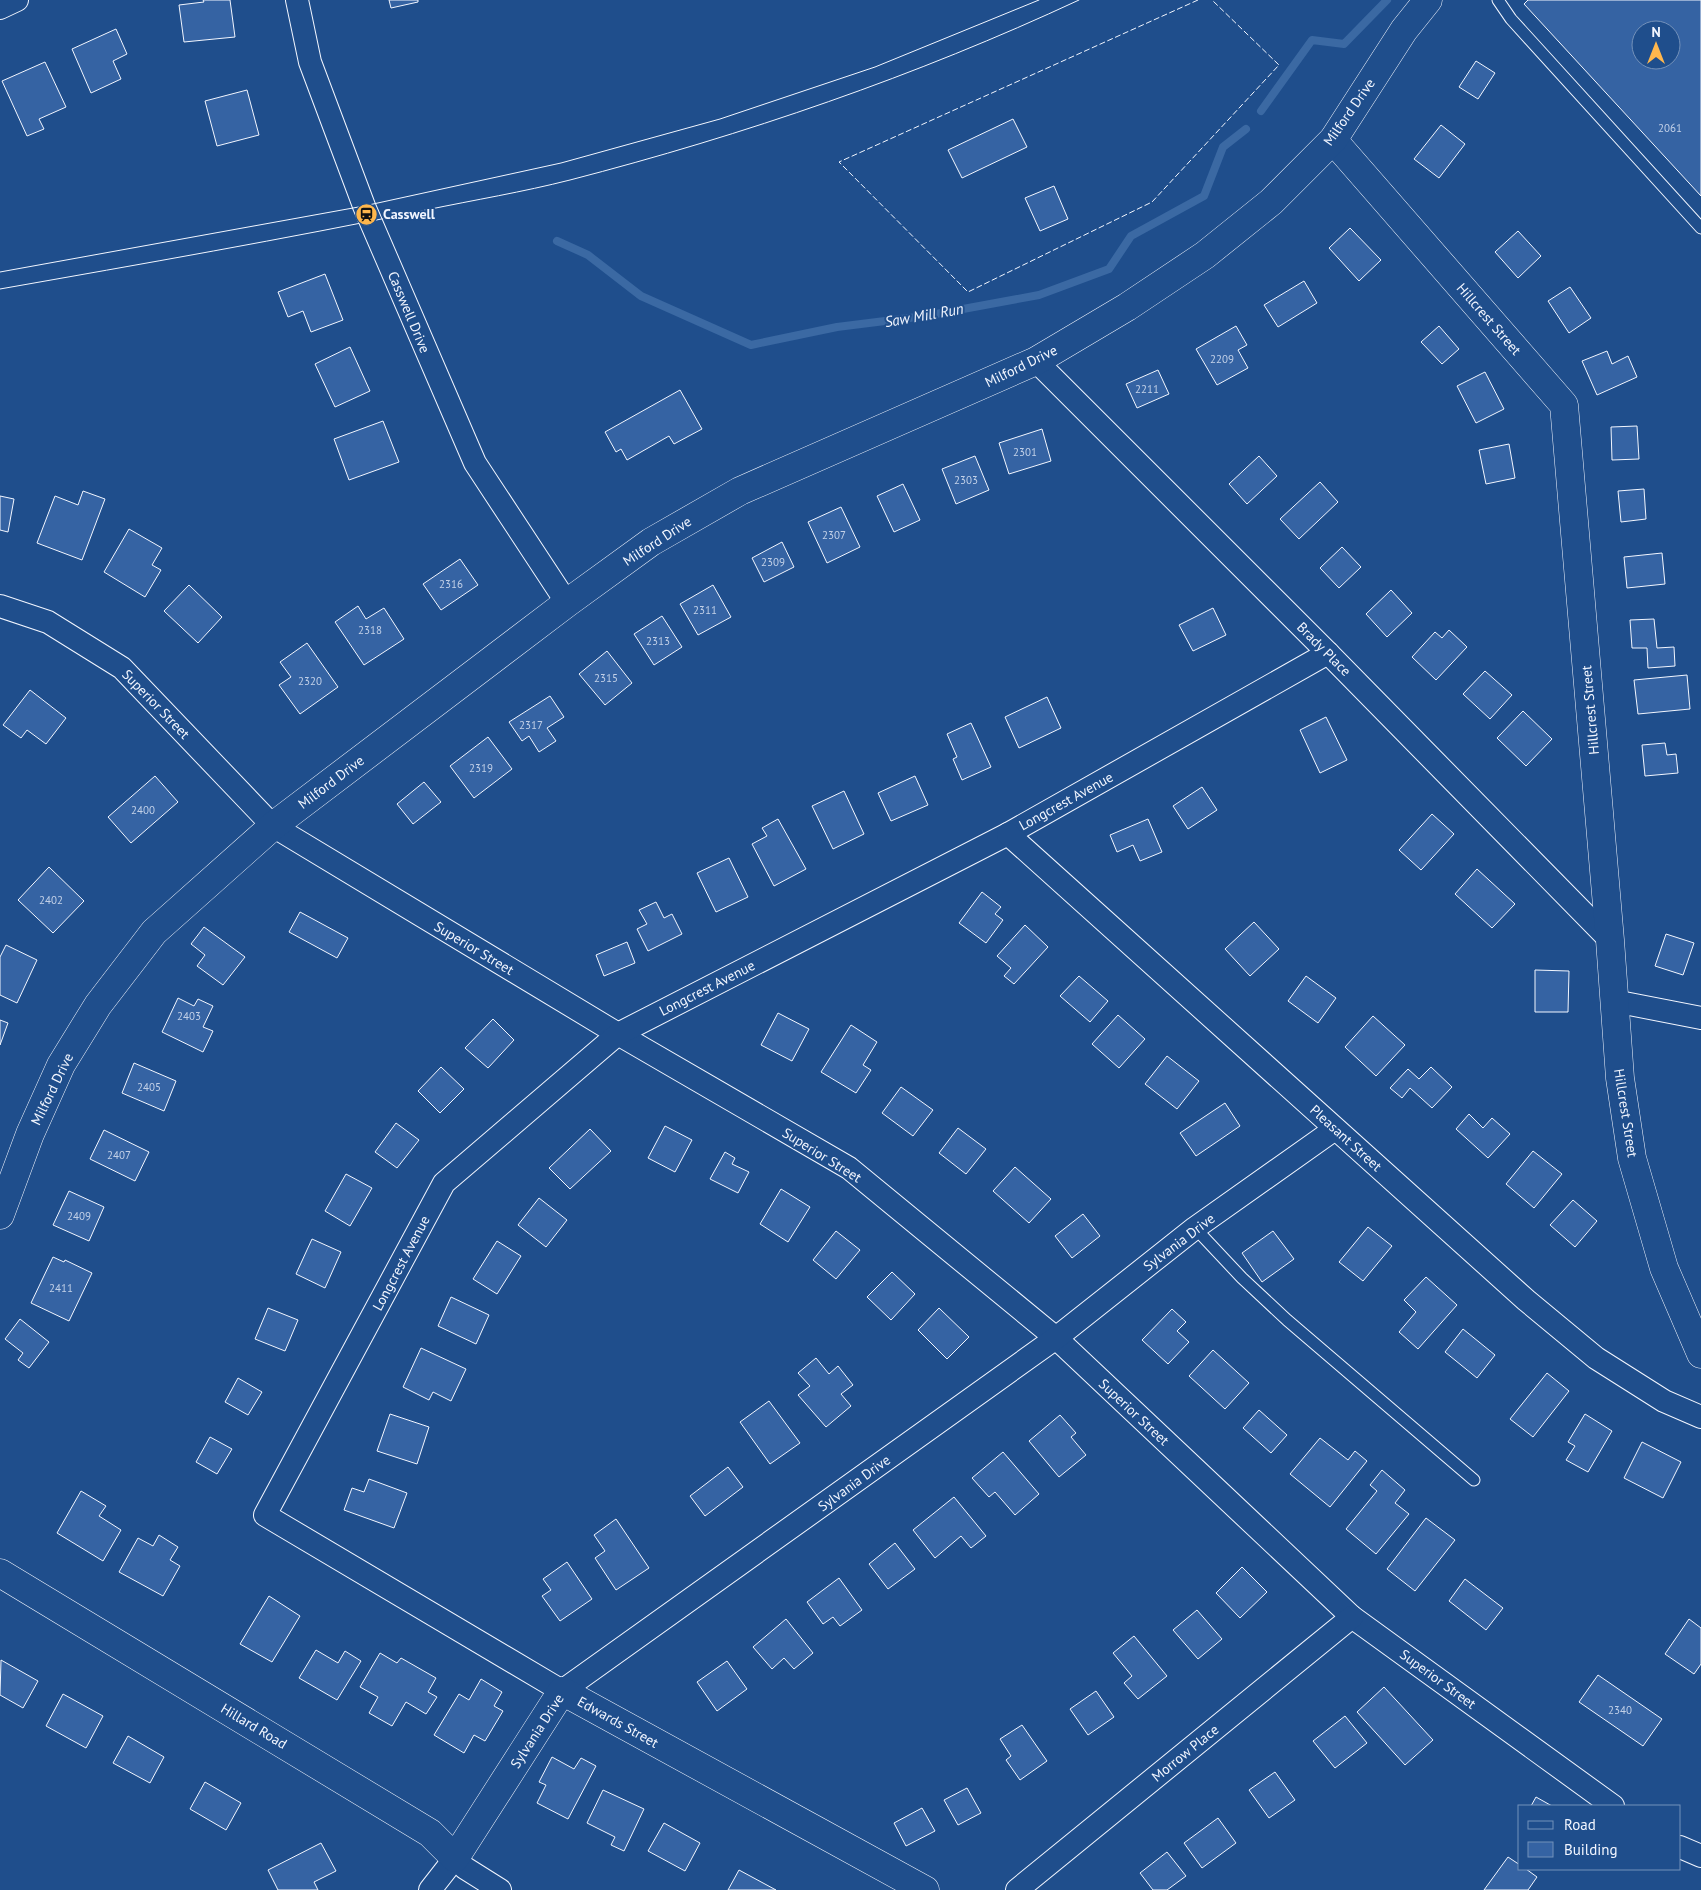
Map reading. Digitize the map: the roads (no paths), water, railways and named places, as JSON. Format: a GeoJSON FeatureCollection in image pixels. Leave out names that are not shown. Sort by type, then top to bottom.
{"type":"FeatureCollection","features":[{"type":"Feature","properties":{"kind":"street"},"geometry":{"type":"LineString","coordinates":[[0,8],[17,0]]}},
{"type":"Feature","properties":{"kind":"street","name":"Casswell Drive"},"geometry":{"type":"LineString","coordinates":[[296,0],[310,62],[364,206],[475,463],[566,603]]}},
{"type":"Feature","properties":{"kind":"street","name":"Milford Drive"},"geometry":{"type":"LineString","coordinates":[[0,1215],[30,1134],[60,1064],[98,1005],[154,932],[273,826],[566,603],[651,542],[740,491],[1036,361],[1127,307],[1205,255],[1271,202],[1333,140],[1404,30],[1428,0]]}},
{"type":"Feature","properties":{"kind":"street","name":"Hillcrest Street"},"geometry":{"type":"LineString","coordinates":[[1333,140],[1564,405],[1620,1078],[1632,1158],[1664,1268],[1701,1354]]}},
{"type":"Feature","properties":{"kind":"street","name":"Brady Place"},"geometry":{"type":"LineString","coordinates":[[1036,361],[1328,653],[1610,940]]}},
{"type":"Feature","properties":{"kind":"street","name":"Superior Street"},"geometry":{"type":"LineString","coordinates":[[0,606],[48,622],[122,668],[273,826],[618,1034],[849,1168],[1056,1338],[1352,1617],[1612,1805]]}},
{"type":"Feature","properties":{"kind":"street","name":"Longcrest Avenue"},"geometry":{"type":"LineString","coordinates":[[266,1515],[444,1183],[618,1034],[1008,834],[1328,653]]}},
{"type":"Feature","properties":{"kind":"street","name":"Pleasant Street"},"geometry":{"type":"LineString","coordinates":[[1008,834],[1526,1300],[1596,1358],[1664,1400],[1701,1418]]}},
{"type":"Feature","properties":{"kind":"street"},"geometry":{"type":"LineString","coordinates":[[1614,1001],[1701,1018]]}},
{"type":"Feature","properties":{"kind":"street","name":"Sylvania Drive"},"geometry":{"type":"LineString","coordinates":[[430,1890],[455,1858],[562,1691],[1056,1338],[1195,1228],[1335,1129]]}},
{"type":"Feature","properties":{"kind":"street","name":"Edwards Street"},"geometry":{"type":"LineString","coordinates":[[266,1515],[562,1691],[925,1890]]}},
{"type":"Feature","properties":{"kind":"street","name":"Hillard Road"},"geometry":{"type":"LineString","coordinates":[[0,1573],[430,1833],[464,1868],[500,1890]]}},
{"type":"Feature","properties":{"kind":"street","name":"Morrow Place"},"geometry":{"type":"LineString","coordinates":[[1017,1890],[1352,1617]]}},
{"type":"Feature","properties":{"kind":"street"},"geometry":{"type":"LineString","coordinates":[[1681,1847],[1701,1856]]}},
{"type":"Feature","properties":{"kind":"lane"},"geometry":{"type":"LineString","coordinates":[[1498,0],[1511,19],[1701,228]]}},
{"type":"Feature","properties":{"kind":"lane"},"geometry":{"type":"LineString","coordinates":[[1195,1228],[1242,1278],[1287,1320],[1474,1480]]}},
{"type":"Feature","properties":{"kind":"waterway","name":"Saw Mill Run"},"geometry":{"type":"LineString","coordinates":[[1261,111],[1312,40],[1344,44],[1387,0]]}},
{"type":"Feature","properties":{"kind":"waterway","name":"Saw Mill Run"},"geometry":{"type":"LineString","coordinates":[[557,241],[588,255],[641,296],[751,345],[837,327],[925,316],[1039,295],[1109,269],[1131,236],[1204,196],[1223,147],[1246,129]]}},
{"type":"Feature","properties":{"kind":"tram line"},"geometry":{"type":"LineString","coordinates":[[0,272],[364,206],[561,163],[720,119],[875,67],[1039,0]]}},
{"type":"Feature","properties":{"kind":"tram line"},"geometry":{"type":"LineString","coordinates":[[0,289],[320,231],[570,180],[700,144],[829,102],[955,54],[1079,0]]}},
{"type":"Feature","properties":{"kind":"place","name":"Casswell"},"geometry":{"type":"Point","coordinates":[367,214]}}]}
